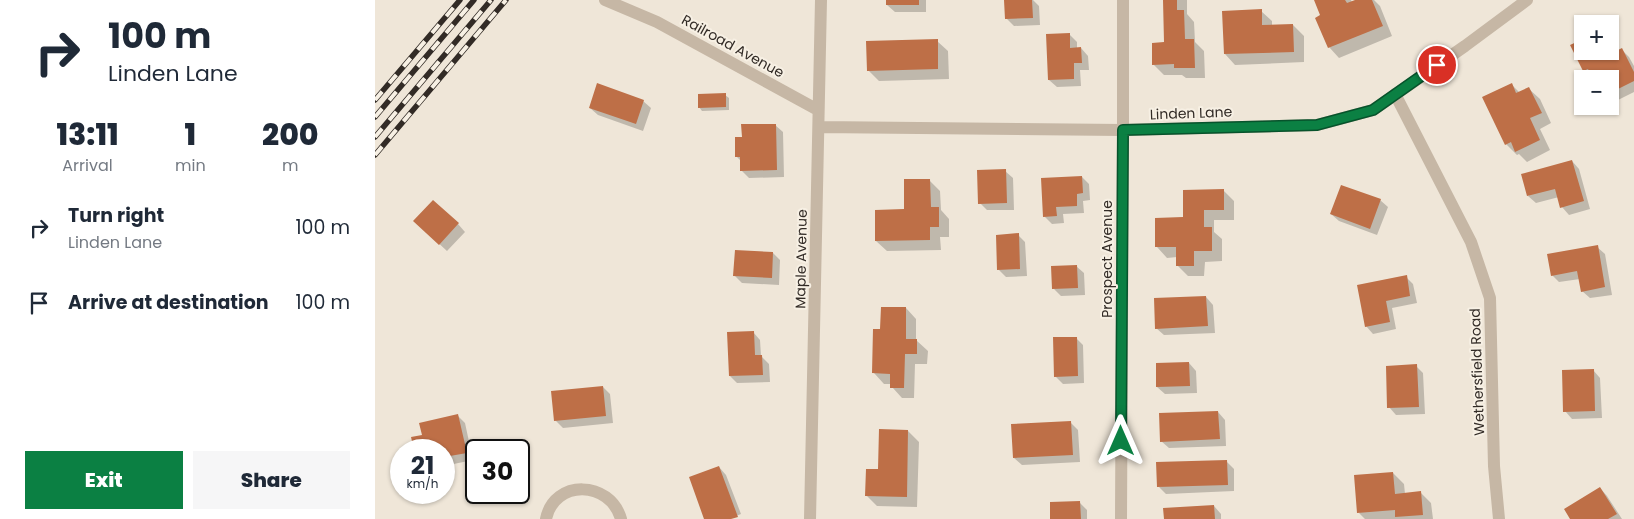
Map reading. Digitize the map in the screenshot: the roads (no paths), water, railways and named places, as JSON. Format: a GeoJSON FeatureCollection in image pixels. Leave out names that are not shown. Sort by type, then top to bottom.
{"type":"FeatureCollection","features":[{"type":"Feature","properties":{"kind":"street","name":"Railroad Avenue"},"geometry":{"type":"LineString","coordinates":[[605,0],[657,22],[818,110]]}},
{"type":"Feature","properties":{"kind":"street","name":"Maple Avenue"},"geometry":{"type":"LineString","coordinates":[[810,519],[821,0]]}},
{"type":"Feature","properties":{"kind":"street","name":"Prospect Avenue"},"geometry":{"type":"LineString","coordinates":[[1121,519],[1123,0]]}},
{"type":"Feature","properties":{"kind":"street","name":"Linden Lane"},"geometry":{"type":"LineString","coordinates":[[819,127],[1123,130],[1317,125],[1373,110],[1527,0]]}},
{"type":"Feature","properties":{"kind":"street","name":"Wethersfield Road"},"geometry":{"type":"LineString","coordinates":[[1395,94],[1471,242],[1490,298],[1494,466],[1499,519]]}},
{"type":"Feature","properties":{"kind":"street"},"geometry":{"type":"LineString","coordinates":[[546,519],[553,504],[562,495],[573,490],[585,489],[597,491],[611,500],[619,510],[621,519]]}},
{"type":"Feature","properties":{"kind":"railway"},"geometry":{"type":"LineString","coordinates":[[375,100],[460,0]]}},
{"type":"Feature","properties":{"kind":"railway"},"geometry":{"type":"LineString","coordinates":[[375,117],[474,0]]}},
{"type":"Feature","properties":{"kind":"railway"},"geometry":{"type":"LineString","coordinates":[[375,137],[491,0]]}},
{"type":"Feature","properties":{"kind":"railway"},"geometry":{"type":"LineString","coordinates":[[375,155],[506,0]]}}]}
